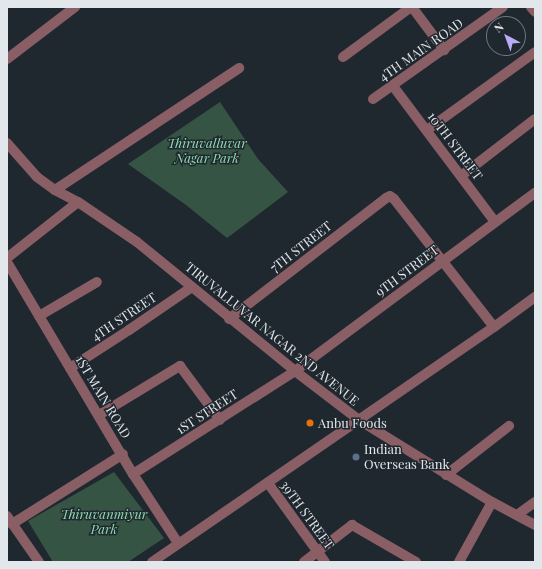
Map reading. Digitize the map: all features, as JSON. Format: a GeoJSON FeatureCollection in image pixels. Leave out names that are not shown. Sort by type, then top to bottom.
{"type":"FeatureCollection","features":[{"type":"Feature","properties":{"kind":"street"},"geometry":{"type":"LineString","coordinates":[[7,59],[76,7]]}},
{"type":"Feature","properties":{"kind":"street"},"geometry":{"type":"LineString","coordinates":[[343,58],[411,7],[444,50]]}},
{"type":"Feature","properties":{"kind":"street","name":"4TH MAIN ROAD"},"geometry":{"type":"LineString","coordinates":[[373,99],[503,7]]}},
{"type":"Feature","properties":{"kind":"street"},"geometry":{"type":"LineString","coordinates":[[531,7],[535,12]]}},
{"type":"Feature","properties":{"kind":"street"},"geometry":{"type":"LineString","coordinates":[[427,130],[535,52]]}},
{"type":"Feature","properties":{"kind":"street"},"geometry":{"type":"LineString","coordinates":[[55,190],[239,68]]}},
{"type":"Feature","properties":{"kind":"street","name":"10TH STREET"},"geometry":{"type":"LineString","coordinates":[[393,86],[495,222]]}},
{"type":"Feature","properties":{"kind":"street"},"geometry":{"type":"LineString","coordinates":[[461,176],[535,119]]}},
{"type":"Feature","properties":{"kind":"street","name":"TIRUVALLUVAR NAGAR 2ND AVENUE"},"geometry":{"type":"LineString","coordinates":[[7,143],[37,177],[55,190],[78,202],[136,242],[229,319],[359,420],[446,475],[535,525]]}},
{"type":"Feature","properties":{"kind":"street","name":"9TH STREET"},"geometry":{"type":"LineString","coordinates":[[295,371],[535,193]]}},
{"type":"Feature","properties":{"kind":"street","name":"7TH STREET"},"geometry":{"type":"LineString","coordinates":[[229,319],[390,196],[394,199],[442,262]]}},
{"type":"Feature","properties":{"kind":"street"},"geometry":{"type":"LineString","coordinates":[[7,258],[78,202]]}},
{"type":"Feature","properties":{"kind":"street","name":"1ST MAIN ROAD"},"geometry":{"type":"LineString","coordinates":[[7,262],[134,474],[178,544]]}},
{"type":"Feature","properties":{"kind":"street"},"geometry":{"type":"LineString","coordinates":[[442,262],[494,327]]}},
{"type":"Feature","properties":{"kind":"street"},"geometry":{"type":"LineString","coordinates":[[39,316],[98,282]]}},
{"type":"Feature","properties":{"kind":"street","name":"4TH STREET"},"geometry":{"type":"LineString","coordinates":[[70,368],[130,330],[192,287]]}},
{"type":"Feature","properties":{"kind":"street"},"geometry":{"type":"LineString","coordinates":[[152,562],[494,327],[535,297]]}},
{"type":"Feature","properties":{"kind":"street"},"geometry":{"type":"LineString","coordinates":[[99,415],[180,366],[220,420]]}},
{"type":"Feature","properties":{"kind":"street","name":"1ST STREET"},"geometry":{"type":"LineString","coordinates":[[134,474],[295,371]]}},
{"type":"Feature","properties":{"kind":"street"},"geometry":{"type":"LineString","coordinates":[[446,475],[509,426]]}},
{"type":"Feature","properties":{"kind":"street"},"geometry":{"type":"LineString","coordinates":[[39,562],[10,520],[123,454]]}},
{"type":"Feature","properties":{"kind":"street","name":"39TH STREET"},"geometry":{"type":"LineString","coordinates":[[268,483],[325,562]]}},
{"type":"Feature","properties":{"kind":"street"},"geometry":{"type":"LineString","coordinates":[[459,562],[492,502]]}},
{"type":"Feature","properties":{"kind":"street"},"geometry":{"type":"LineString","coordinates":[[517,515],[535,502]]}},
{"type":"Feature","properties":{"kind":"street"},"geometry":{"type":"LineString","coordinates":[[304,562],[352,525],[416,562]]}},
{"type":"Feature","properties":{"kind":"green space","name":"Thiruvalluvar Nagar Park"},"geometry":{"type":"Polygon","coordinates":[[[220,102],[258,159],[288,192],[227,238],[186,205],[128,164],[220,102]]]}},
{"type":"Feature","properties":{"kind":"green space","name":"Thiruvanmiyur Park"},"geometry":{"type":"Polygon","coordinates":[[[114,472],[164,538],[128,562],[53,562],[28,521],[114,472]]]}},
{"type":"Feature","properties":{"kind":"place","name":"Anbu Foods"},"geometry":{"type":"Point","coordinates":[310,423]}},
{"type":"Feature","properties":{"kind":"place","name":"Indian Overseas Bank"},"geometry":{"type":"Point","coordinates":[356,457]}}]}
